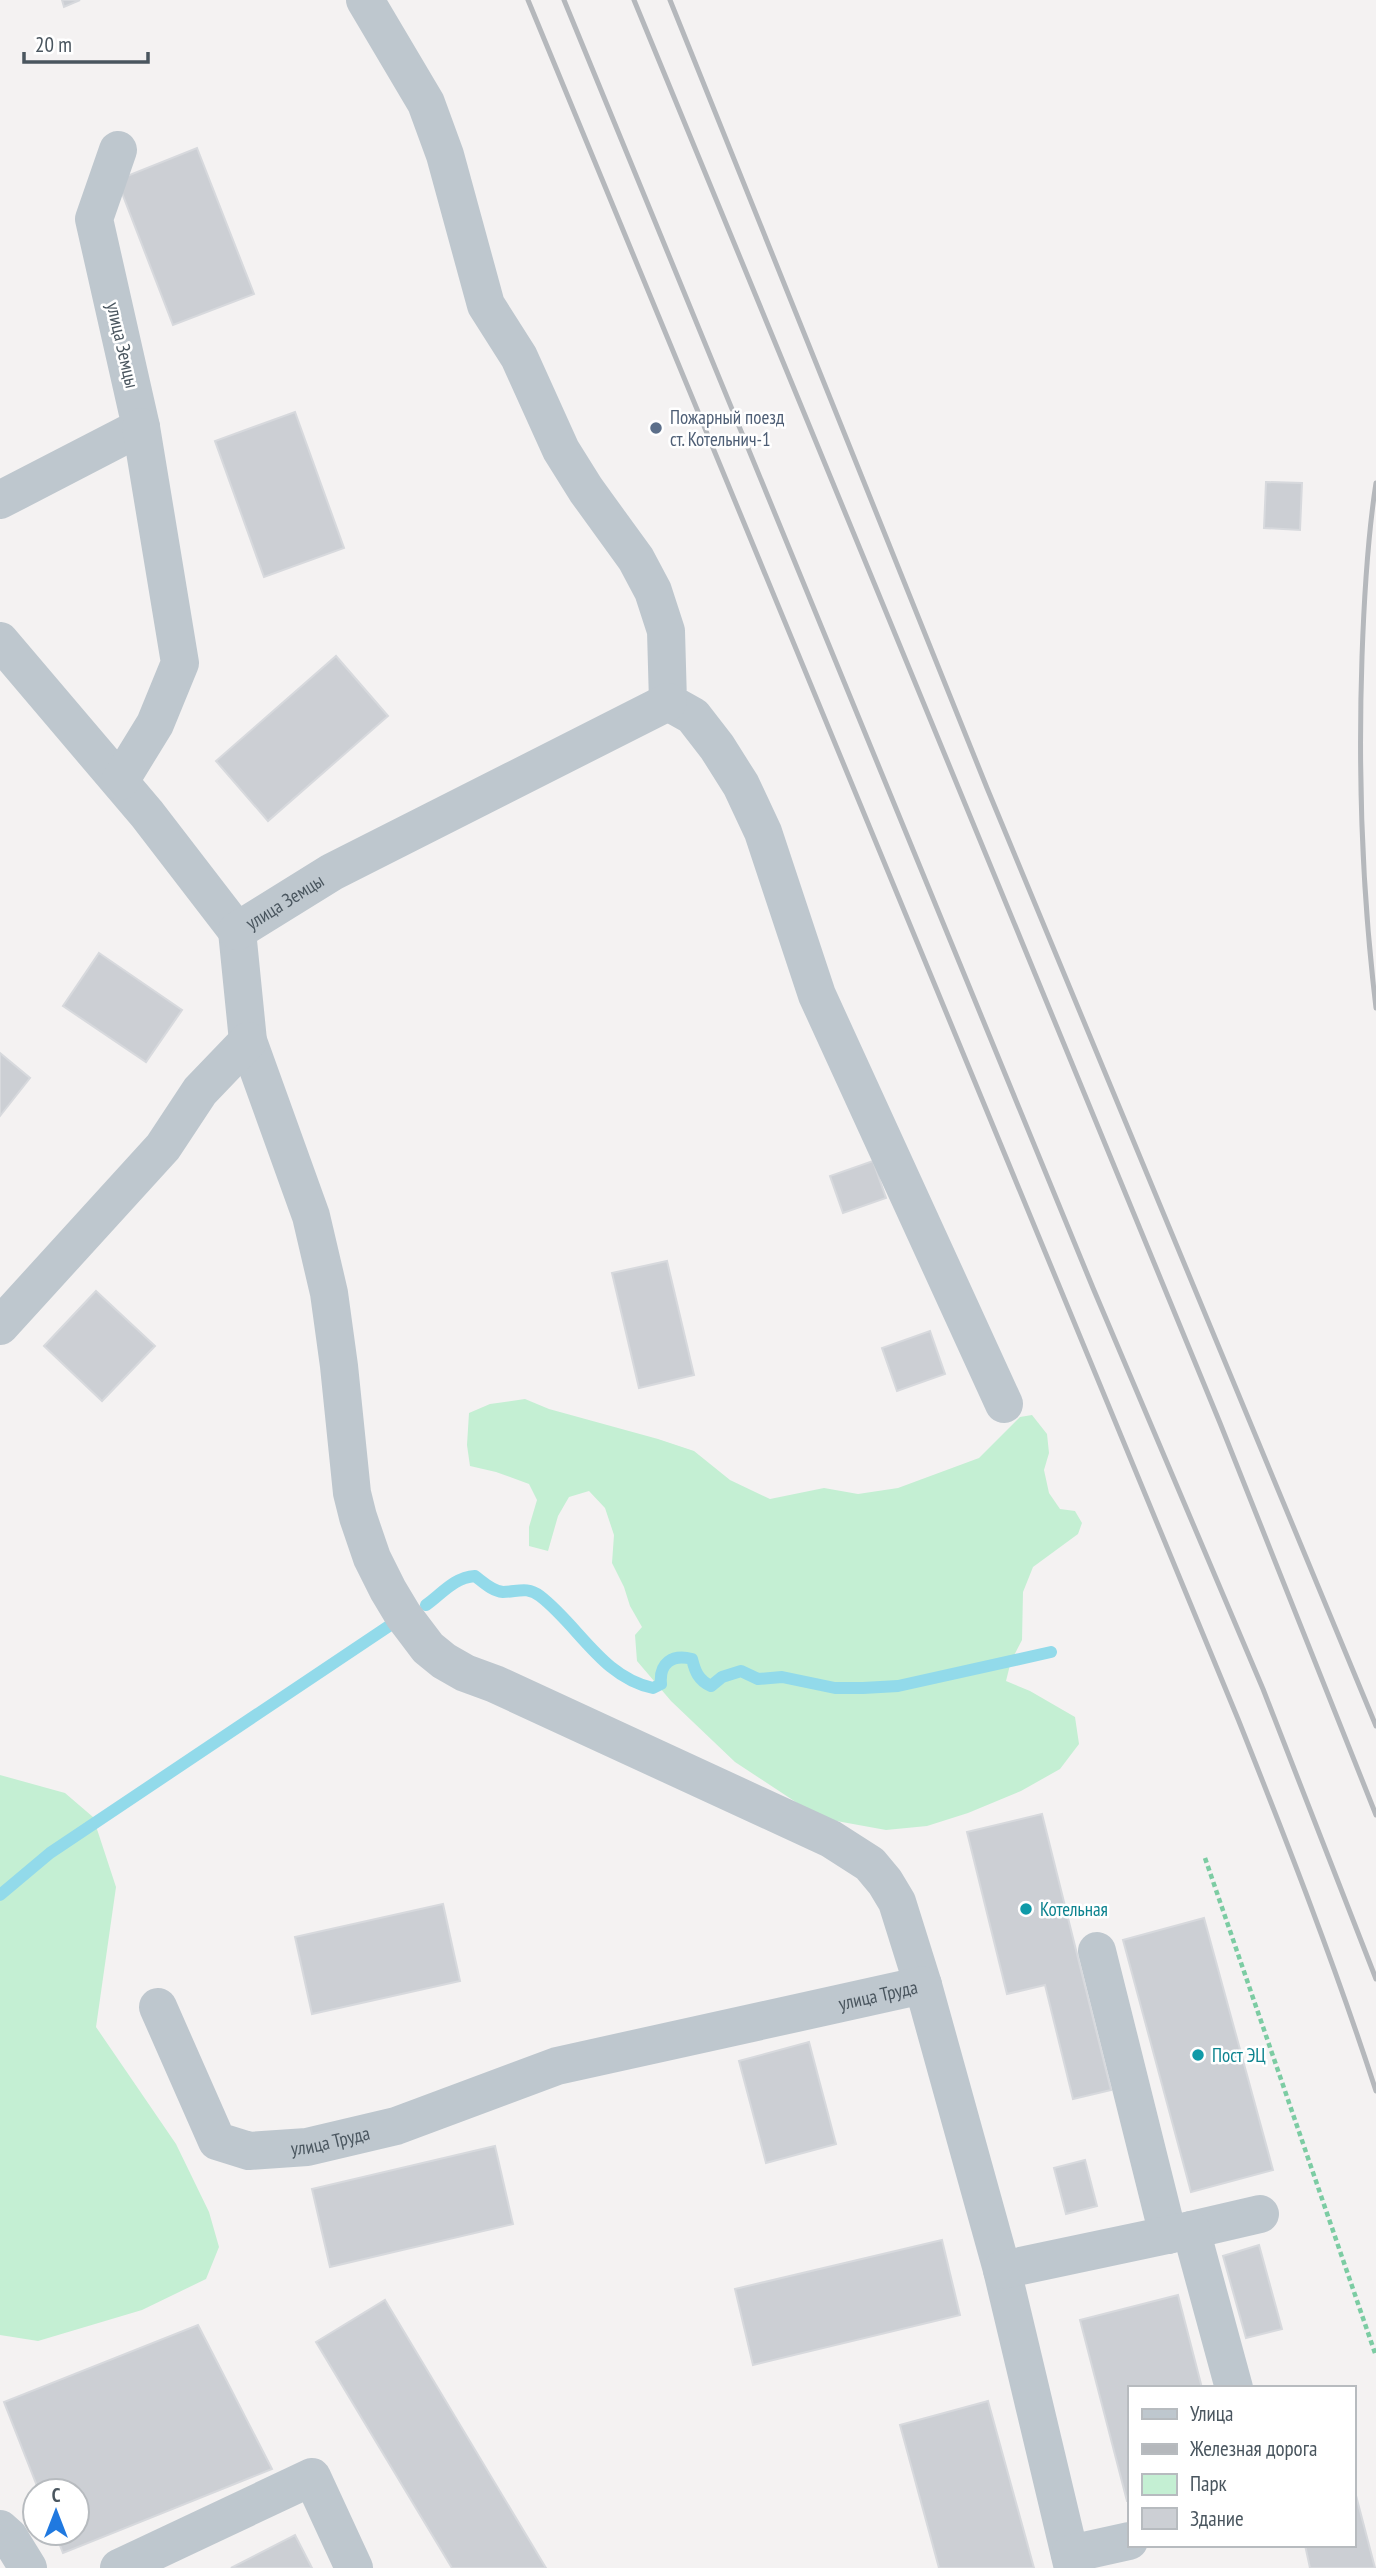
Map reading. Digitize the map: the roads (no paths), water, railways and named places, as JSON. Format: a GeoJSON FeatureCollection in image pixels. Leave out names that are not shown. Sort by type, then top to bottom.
{"type":"FeatureCollection","features":[{"type":"Feature","properties":{"kind":"street"},"geometry":{"type":"LineString","coordinates":[[365,0],[426,103],[445,155],[486,305],[519,357],[561,450],[636,559],[653,590],[666,631],[668,702],[693,716],[741,785],[763,832],[817,995],[1004,1404]]}},
{"type":"Feature","properties":{"kind":"street","name":"улица Земцы"},"geometry":{"type":"LineString","coordinates":[[118,150],[94,219],[141,428],[180,663],[155,724],[120,781]]}},
{"type":"Feature","properties":{"kind":"street"},"geometry":{"type":"LineString","coordinates":[[0,500],[141,428]]}},
{"type":"Feature","properties":{"kind":"street","name":"улица Земцы"},"geometry":{"type":"LineString","coordinates":[[0,641],[120,781],[237,931],[332,872],[668,702]]}},
{"type":"Feature","properties":{"kind":"street"},"geometry":{"type":"LineString","coordinates":[[237,931],[248,1041],[311,1216],[323,1268],[339,1366],[352,1493],[372,1558],[403,1615],[428,1648],[465,1673],[495,1684],[831,1839],[870,1864],[897,1902],[923,1985]]}},
{"type":"Feature","properties":{"kind":"street"},"geometry":{"type":"LineString","coordinates":[[0,1326],[163,1147],[200,1091],[248,1041]]}},
{"type":"Feature","properties":{"kind":"street"},"geometry":{"type":"LineString","coordinates":[[1097,1951],[1180,2232],[1233,2386]]}},
{"type":"Feature","properties":{"kind":"street","name":"улица Труда"},"geometry":{"type":"LineString","coordinates":[[158,2007],[217,2141],[249,2151],[307,2147],[396,2126],[557,2066],[923,1985],[1002,2270],[1071,2561]]}},
{"type":"Feature","properties":{"kind":"street"},"geometry":{"type":"LineString","coordinates":[[1002,2270],[1261,2214]]}},
{"type":"Feature","properties":{"kind":"street"},"geometry":{"type":"LineString","coordinates":[[119,2568],[312,2477],[354,2568]]}},
{"type":"Feature","properties":{"kind":"street"},"geometry":{"type":"LineString","coordinates":[[0,2529],[9,2537],[27,2568]]}},
{"type":"Feature","properties":{"kind":"street"},"geometry":{"type":"LineString","coordinates":[[1071,2561],[1128,2541]]}},
{"type":"Feature","properties":{"kind":"waterway"},"geometry":{"type":"LineString","coordinates":[[426,1605],[454,1583],[467,1577],[475,1576],[488,1586],[503,1592],[531,1591],[554,1608],[605,1662],[635,1682],[653,1688],[661,1684],[662,1671],[668,1662],[678,1658],[692,1659],[698,1675],[711,1686],[722,1677],[741,1671],[758,1679],[782,1677],[835,1688],[863,1688],[898,1686],[1051,1652]]}},
{"type":"Feature","properties":{"kind":"waterway"},"geometry":{"type":"LineString","coordinates":[[0,1895],[50,1853],[389,1626]]}},
{"type":"Feature","properties":{"kind":"railway"},"geometry":{"type":"LineString","coordinates":[[528,0],[1238,1719],[1310,1904],[1376,2091]]}},
{"type":"Feature","properties":{"kind":"railway"},"geometry":{"type":"LineString","coordinates":[[564,0],[1093,1288],[1263,1689],[1376,1979]]}},
{"type":"Feature","properties":{"kind":"railway"},"geometry":{"type":"LineString","coordinates":[[634,0],[1220,1423],[1376,1815]]}},
{"type":"Feature","properties":{"kind":"railway"},"geometry":{"type":"LineString","coordinates":[[670,0],[987,788],[1376,1726]]}},
{"type":"Feature","properties":{"kind":"railway"},"geometry":{"type":"LineString","coordinates":[[1376,483],[1365,592],[1361,745],[1364,877],[1376,1008]]}},
{"type":"Feature","properties":{"kind":"place","name":"Пожарный поезд ст. Котельнич-1"},"geometry":{"type":"Point","coordinates":[656,428]}},
{"type":"Feature","properties":{"kind":"place","name":"Котельная"},"geometry":{"type":"Point","coordinates":[1026,1909]}},
{"type":"Feature","properties":{"kind":"place","name":"Пост ЭЦ"},"geometry":{"type":"Point","coordinates":[1198,2055]}}]}
